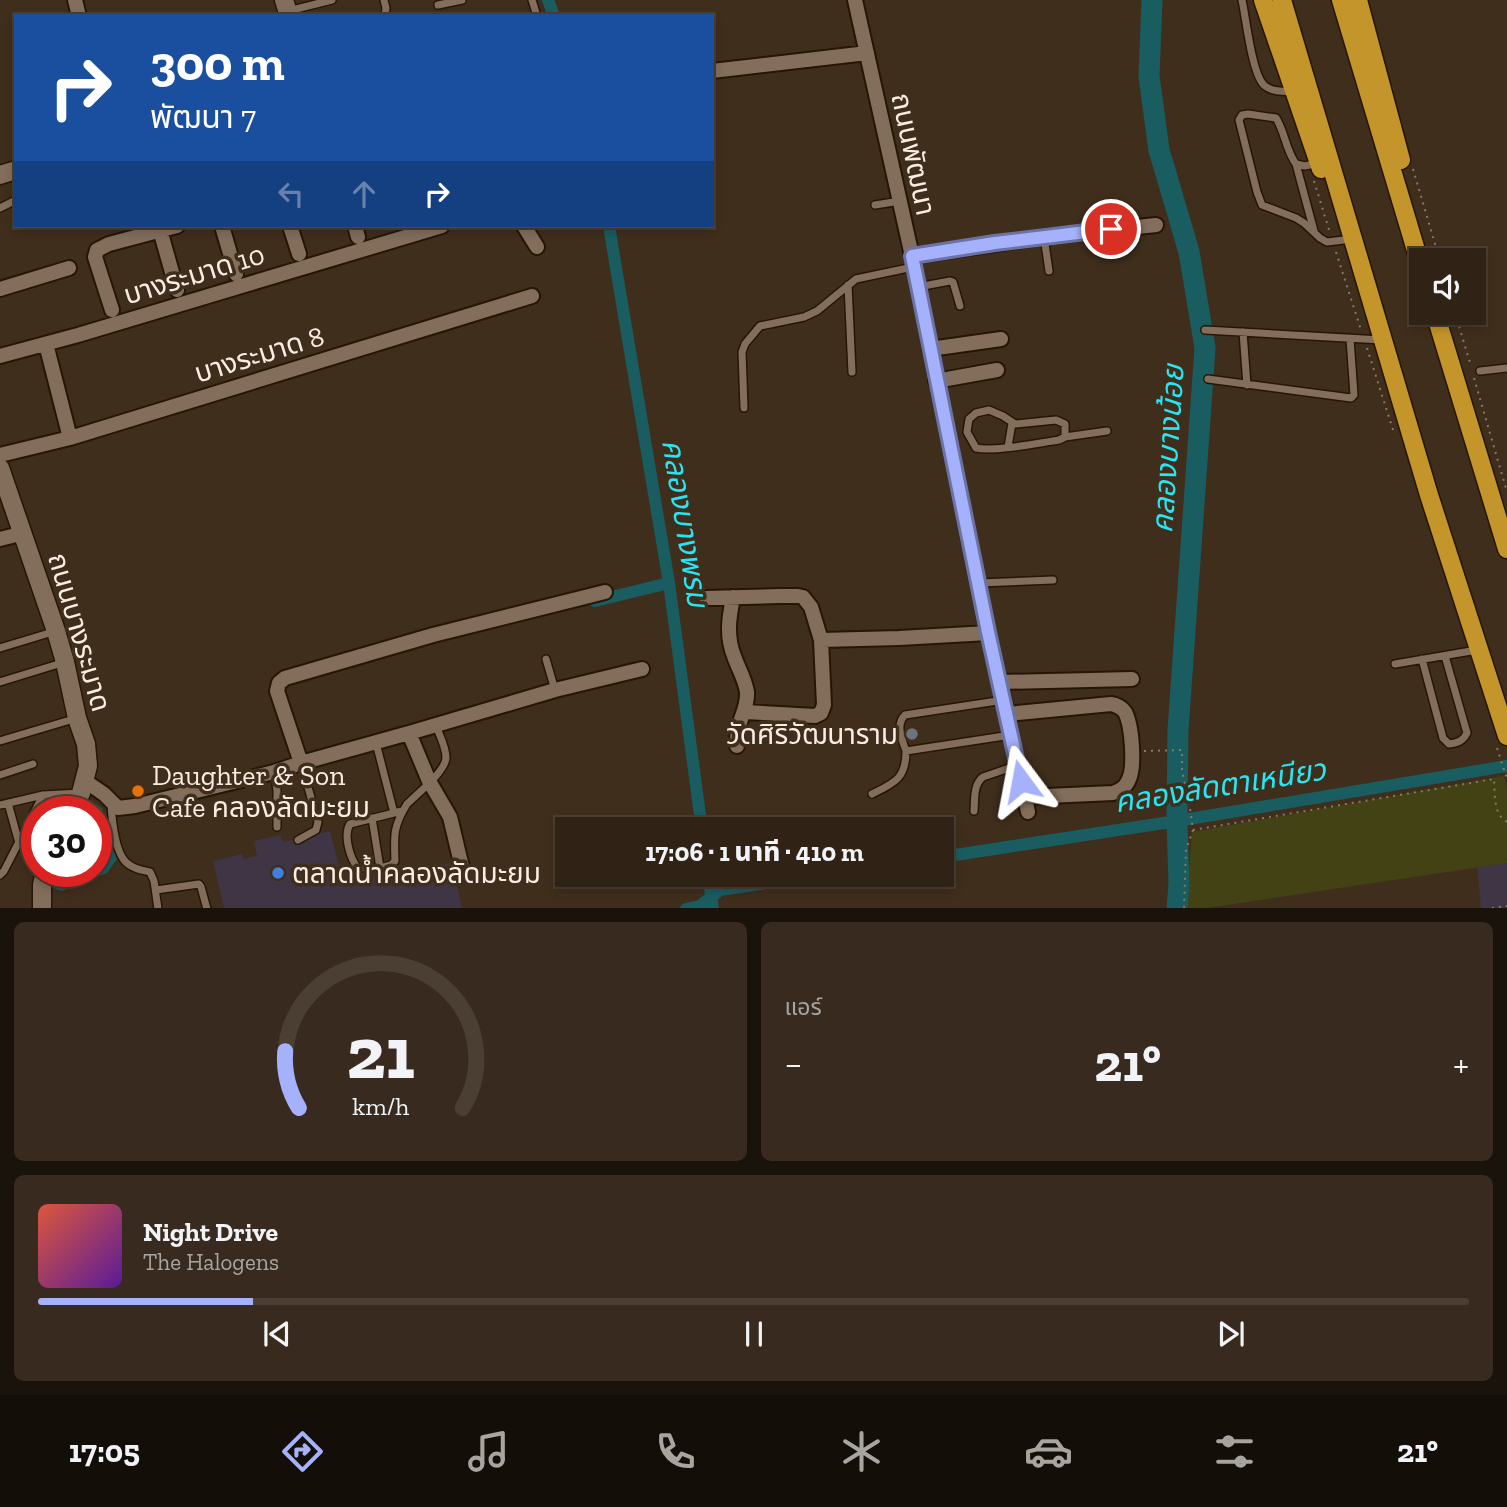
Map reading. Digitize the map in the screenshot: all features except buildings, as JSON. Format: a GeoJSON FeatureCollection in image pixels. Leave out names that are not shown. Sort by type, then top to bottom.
{"type":"FeatureCollection","features":[{"type":"Feature","properties":{"kind":"main road"},"geometry":{"type":"LineString","coordinates":[[1263,0],[1294,92],[1313,164],[1350,231]]}},
{"type":"Feature","properties":{"kind":"main road"},"geometry":{"type":"LineString","coordinates":[[1282,0],[1429,495],[1479,650],[1502,735]]}},
{"type":"Feature","properties":{"kind":"main road"},"geometry":{"type":"LineString","coordinates":[[1341,0],[1415,248]]}},
{"type":"Feature","properties":{"kind":"main road"},"geometry":{"type":"LineString","coordinates":[[1358,0],[1411,197],[1418,248]]}},
{"type":"Feature","properties":{"kind":"main road"},"geometry":{"type":"LineString","coordinates":[[1439,325],[1507,549]]}},
{"type":"Feature","properties":{"kind":"street","name":"ถนนพัฒนา"},"geometry":{"type":"LineString","coordinates":[[855,0],[913,261],[988,632],[1026,804],[1120,790],[1130,779],[1133,765],[1131,751]]}},
{"type":"Feature","properties":{"kind":"street"},"geometry":{"type":"LineString","coordinates":[[714,71],[867,53]]}},
{"type":"Feature","properties":{"kind":"street"},"geometry":{"type":"LineString","coordinates":[[913,261],[1044,237],[1156,225]]}},
{"type":"Feature","properties":{"kind":"street"},"geometry":{"type":"LineString","coordinates":[[112,310],[95,257],[97,250],[109,244],[168,228]]}},
{"type":"Feature","properties":{"kind":"street"},"geometry":{"type":"LineString","coordinates":[[223,228],[236,274]]}},
{"type":"Feature","properties":{"kind":"street"},"geometry":{"type":"LineString","coordinates":[[291,228],[299,254]]}},
{"type":"Feature","properties":{"kind":"street","name":"บางระมาด 10"},"geometry":{"type":"LineString","coordinates":[[0,356],[435,228]]}},
{"type":"Feature","properties":{"kind":"street"},"geometry":{"type":"LineString","coordinates":[[525,228],[537,247]]}},
{"type":"Feature","properties":{"kind":"street"},"geometry":{"type":"LineString","coordinates":[[160,230],[177,290]]}},
{"type":"Feature","properties":{"kind":"street"},"geometry":{"type":"LineString","coordinates":[[0,289],[69,268]]}},
{"type":"Feature","properties":{"kind":"street","name":"บางระมาด 8"},"geometry":{"type":"LineString","coordinates":[[0,456],[70,438],[532,296]]}},
{"type":"Feature","properties":{"kind":"street"},"geometry":{"type":"LineString","coordinates":[[930,349],[1001,339]]}},
{"type":"Feature","properties":{"kind":"street"},"geometry":{"type":"LineString","coordinates":[[46,344],[70,438]]}},
{"type":"Feature","properties":{"kind":"street"},"geometry":{"type":"LineString","coordinates":[[936,380],[997,370]]}},
{"type":"Feature","properties":{"kind":"street","name":"ถนนบางระมาด"},"geometry":{"type":"LineString","coordinates":[[0,468],[57,631],[77,718],[86,744],[88,766],[79,796]]}},
{"type":"Feature","properties":{"kind":"street"},"geometry":{"type":"LineString","coordinates":[[0,539],[24,533]]}},
{"type":"Feature","properties":{"kind":"street"},"geometry":{"type":"LineString","coordinates":[[302,763],[277,691],[279,683],[285,678],[433,635],[605,592]]}},
{"type":"Feature","properties":{"kind":"street"},"geometry":{"type":"LineString","coordinates":[[706,597],[799,596],[811,607],[821,640],[824,705],[821,713],[816,716],[745,712]]}},
{"type":"Feature","properties":{"kind":"street"},"geometry":{"type":"LineString","coordinates":[[733,597],[729,637],[747,696],[745,712],[738,730],[737,746]]}},
{"type":"Feature","properties":{"kind":"street"},"geometry":{"type":"LineString","coordinates":[[821,640],[988,632]]}},
{"type":"Feature","properties":{"kind":"street"},"geometry":{"type":"LineString","coordinates":[[112,803],[118,807],[135,806],[274,772],[555,690],[642,670]]}},
{"type":"Feature","properties":{"kind":"street"},"geometry":{"type":"LineString","coordinates":[[1000,682],[1132,679]]}},
{"type":"Feature","properties":{"kind":"street"},"geometry":{"type":"LineString","coordinates":[[1006,707],[1116,705],[1125,713],[1129,722],[1131,751]]}},
{"type":"Feature","properties":{"kind":"street"},"geometry":{"type":"LineString","coordinates":[[409,733],[429,781],[450,817],[462,867]]}},
{"type":"Feature","properties":{"kind":"street"},"geometry":{"type":"LineString","coordinates":[[83,787],[106,796]]}},
{"type":"Feature","properties":{"kind":"street"},"geometry":{"type":"LineString","coordinates":[[42,908],[43,887]]}},
{"type":"Feature","properties":{"kind":"lane"},"geometry":{"type":"LineString","coordinates":[[291,8],[332,0]]}},
{"type":"Feature","properties":{"kind":"lane"},"geometry":{"type":"LineString","coordinates":[[438,5],[462,0]]}},
{"type":"Feature","properties":{"kind":"lane"},"geometry":{"type":"LineString","coordinates":[[1242,0],[1253,61],[1262,84],[1274,91],[1294,92]]}},
{"type":"Feature","properties":{"kind":"lane"},"geometry":{"type":"LineString","coordinates":[[1314,234],[1296,164],[1281,126],[1276,118],[1248,114],[1242,116],[1239,120],[1262,205],[1296,218],[1314,234],[1327,242],[1350,231]]}},
{"type":"Feature","properties":{"kind":"lane"},"geometry":{"type":"LineString","coordinates":[[1296,164],[1313,164]]}},
{"type":"Feature","properties":{"kind":"lane"},"geometry":{"type":"LineString","coordinates":[[875,205],[900,201]]}},
{"type":"Feature","properties":{"kind":"lane"},"geometry":{"type":"LineString","coordinates":[[1044,237],[1049,271]]}},
{"type":"Feature","properties":{"kind":"lane"},"geometry":{"type":"LineString","coordinates":[[744,408],[742,352],[760,326],[804,317],[817,311],[856,279],[913,261]]}},
{"type":"Feature","properties":{"kind":"lane"},"geometry":{"type":"LineString","coordinates":[[918,287],[953,282],[960,306]]}},
{"type":"Feature","properties":{"kind":"lane"},"geometry":{"type":"LineString","coordinates":[[848,285],[852,372]]}},
{"type":"Feature","properties":{"kind":"lane"},"geometry":{"type":"LineString","coordinates":[[1205,330],[1383,340]]}},
{"type":"Feature","properties":{"kind":"lane"},"geometry":{"type":"LineString","coordinates":[[1243,332],[1247,384]]}},
{"type":"Feature","properties":{"kind":"lane"},"geometry":{"type":"LineString","coordinates":[[1208,379],[1351,398],[1354,395],[1350,339]]}},
{"type":"Feature","properties":{"kind":"lane"},"geometry":{"type":"LineString","coordinates":[[1477,374],[1507,368]]}},
{"type":"Feature","properties":{"kind":"lane"},"geometry":{"type":"LineString","coordinates":[[1065,437],[1065,424],[1056,420],[1012,423],[989,410],[972,415],[968,419],[967,432],[976,448],[983,450],[1107,431]]}},
{"type":"Feature","properties":{"kind":"lane"},"geometry":{"type":"LineString","coordinates":[[1008,447],[1012,423]]}},
{"type":"Feature","properties":{"kind":"lane"},"geometry":{"type":"LineString","coordinates":[[948,434],[967,432]]}},
{"type":"Feature","properties":{"kind":"lane"},"geometry":{"type":"LineString","coordinates":[[979,583],[1054,580]]}},
{"type":"Feature","properties":{"kind":"lane"},"geometry":{"type":"LineString","coordinates":[[0,648],[57,631]]}},
{"type":"Feature","properties":{"kind":"lane"},"geometry":{"type":"LineString","coordinates":[[1395,664],[1479,650]]}},
{"type":"Feature","properties":{"kind":"lane"},"geometry":{"type":"LineString","coordinates":[[1422,659],[1444,738],[1449,744],[1464,740],[1467,733],[1445,656]]}},
{"type":"Feature","properties":{"kind":"lane"},"geometry":{"type":"LineString","coordinates":[[546,659],[555,690]]}},
{"type":"Feature","properties":{"kind":"lane"},"geometry":{"type":"LineString","coordinates":[[0,682],[65,662]]}},
{"type":"Feature","properties":{"kind":"lane"},"geometry":{"type":"LineString","coordinates":[[872,794],[896,782],[906,765],[906,751],[899,724],[905,715],[1006,707]]}},
{"type":"Feature","properties":{"kind":"lane"},"geometry":{"type":"LineString","coordinates":[[0,741],[77,718]]}},
{"type":"Feature","properties":{"kind":"lane"},"geometry":{"type":"LineString","coordinates":[[376,743],[398,812],[394,835],[395,860],[391,865],[380,868],[358,868],[354,863],[347,829],[350,824],[398,812],[443,768],[445,747],[436,725]]}},
{"type":"Feature","properties":{"kind":"lane"},"geometry":{"type":"LineString","coordinates":[[906,751],[1011,736]]}},
{"type":"Feature","properties":{"kind":"lane"},"geometry":{"type":"LineString","coordinates":[[298,840],[316,830],[318,822],[302,763]]}},
{"type":"Feature","properties":{"kind":"lane"},"geometry":{"type":"LineString","coordinates":[[0,775],[33,764]]}},
{"type":"Feature","properties":{"kind":"lane"},"geometry":{"type":"LineString","coordinates":[[974,811],[979,781],[1018,765]]}},
{"type":"Feature","properties":{"kind":"lane"},"geometry":{"type":"LineString","coordinates":[[274,772],[277,827]]}},
{"type":"Feature","properties":{"kind":"lane"},"geometry":{"type":"LineString","coordinates":[[19,843],[4,804],[83,787]]}},
{"type":"Feature","properties":{"kind":"lane"},"geometry":{"type":"LineString","coordinates":[[0,875],[43,795]]}},
{"type":"Feature","properties":{"kind":"lane"},"geometry":{"type":"LineString","coordinates":[[112,812],[118,849],[123,859],[131,866],[150,872],[158,908]]}},
{"type":"Feature","properties":{"kind":"lane"},"geometry":{"type":"LineString","coordinates":[[372,818],[380,868]]}},
{"type":"Feature","properties":{"kind":"lane"},"geometry":{"type":"LineString","coordinates":[[156,890],[199,884],[207,908]]}},
{"type":"Feature","properties":{"kind":"path"},"geometry":{"type":"LineString","coordinates":[[1313,164],[1333,241],[1393,431]]}},
{"type":"Feature","properties":{"kind":"path"},"geometry":{"type":"LineString","coordinates":[[1459,325],[1470,364]]}},
{"type":"Feature","properties":{"kind":"path"},"geometry":{"type":"LineString","coordinates":[[1477,374],[1507,492]]}},
{"type":"Feature","properties":{"kind":"path"},"geometry":{"type":"LineString","coordinates":[[1502,735],[1507,779]]}},
{"type":"Feature","properties":{"kind":"path"},"geometry":{"type":"LineString","coordinates":[[1131,751],[1182,750],[1182,771],[1193,830],[1186,850],[1184,908]]}},
{"type":"Feature","properties":{"kind":"path"},"geometry":{"type":"LineString","coordinates":[[1193,830],[1494,779],[1496,807],[1501,819],[1507,822]]}},
{"type":"Feature","properties":{"kind":"path"},"geometry":{"type":"LineString","coordinates":[[1486,908],[1507,906]]}},
{"type":"Feature","properties":{"kind":"shaded area"},"geometry":{"type":"Polygon","coordinates":[[[1504,776],[1507,787],[1507,863],[1207,908],[1186,908],[1192,832],[1504,776]]]}},
{"type":"Feature","properties":{"kind":"shaded area","name":"ตลาดน้ำคลองลัดมะยม"},"geometry":{"type":"Polygon","coordinates":[[[330,831],[343,882],[452,863],[462,908],[224,908],[213,861],[242,854],[244,859],[257,856],[254,841],[280,835],[283,842],[330,831]]]}},
{"type":"Feature","properties":{"kind":"shaded area"},"geometry":{"type":"Polygon","coordinates":[[[1507,863],[1507,908],[1481,908],[1477,867],[1507,863]]]}},
{"type":"Feature","properties":{"kind":"water"},"geometry":{"type":"Polygon","coordinates":[[[112,842],[117,859],[112,866],[112,842]]]}},
{"type":"Feature","properties":{"kind":"water"},"geometry":{"type":"Polygon","coordinates":[[[50,887],[72,887],[62,891],[50,887]]]}},
{"type":"Feature","properties":{"kind":"waterway","name":"คลองบางพรม"},"geometry":{"type":"LineString","coordinates":[[548,0],[553,14]]}},
{"type":"Feature","properties":{"kind":"waterway","name":"คลองบางน้อย"},"geometry":{"type":"LineString","coordinates":[[1152,0],[1149,76],[1159,150],[1189,252],[1205,348],[1178,730],[1177,908]]}},
{"type":"Feature","properties":{"kind":"waterway","name":"คลองบางพรม"},"geometry":{"type":"LineString","coordinates":[[609,228],[669,583],[700,817]]}},
{"type":"Feature","properties":{"kind":"waterway"},"geometry":{"type":"LineString","coordinates":[[595,601],[669,583]]}},
{"type":"Feature","properties":{"kind":"waterway","name":"คลองลัดตาเหนียว"},"geometry":{"type":"LineString","coordinates":[[954,855],[1507,766]]}},
{"type":"Feature","properties":{"kind":"waterway","name":"คลองบางพรม"},"geometry":{"type":"LineString","coordinates":[[710,887],[713,908]]}},
{"type":"Feature","properties":{"kind":"waterway","name":"คลองลัดตาเหนียว"},"geometry":{"type":"LineString","coordinates":[[691,908],[700,906],[720,890],[740,887]]}},
{"type":"Feature","properties":{"kind":"place","name":"วัดศิริวัฒนาราม"},"geometry":{"type":"Point","coordinates":[912,734]}},
{"type":"Feature","properties":{"kind":"place","name":"Daughter & Son Cafe คลองลัดมะยม"},"geometry":{"type":"Point","coordinates":[138,791]}},
{"type":"Feature","properties":{"kind":"place","name":"ตลาดน้ำคลองลัดมะยม"},"geometry":{"type":"Point","coordinates":[278,873]}},
{"type":"Feature","properties":{"kind":"route"},"geometry":{"type":"LineString","coordinates":[[1021,781],[912,256],[1111,229]]}}]}
